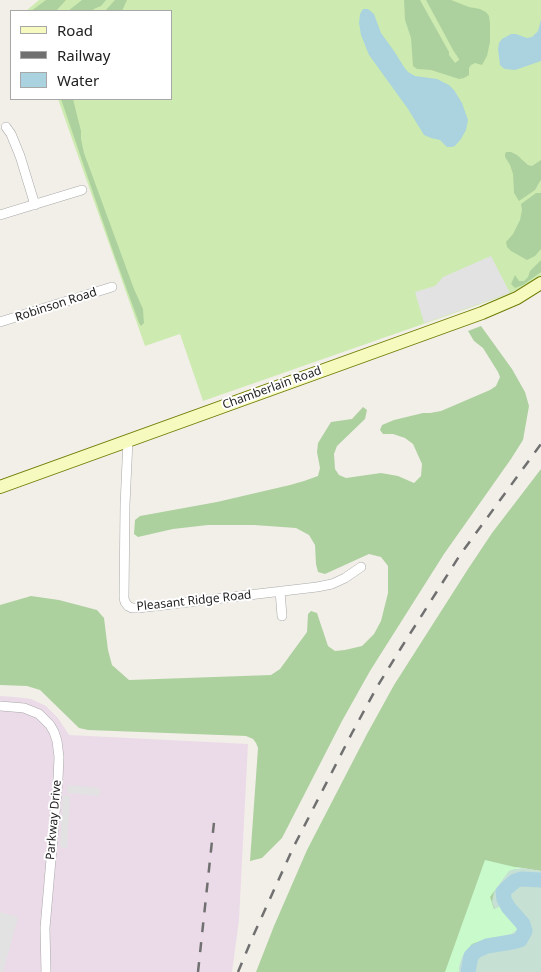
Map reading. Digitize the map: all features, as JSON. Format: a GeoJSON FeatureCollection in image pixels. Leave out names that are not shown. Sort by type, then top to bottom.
{"type":"FeatureCollection","features":[{"type":"Feature","properties":{"kind":"street"},"geometry":{"type":"LineString","coordinates":[[6,127],[20,156],[35,204]]}},
{"type":"Feature","properties":{"kind":"street"},"geometry":{"type":"LineString","coordinates":[[0,215],[82,190]]}},
{"type":"Feature","properties":{"kind":"street","name":"Chamberlain Road"},"geometry":{"type":"LineString","coordinates":[[0,487],[490,310],[517,298],[541,283]]}},
{"type":"Feature","properties":{"kind":"street","name":"Robinson Road"},"geometry":{"type":"LineString","coordinates":[[0,322],[112,287]]}},
{"type":"Feature","properties":{"kind":"street","name":"Pleasant Ridge Road"},"geometry":{"type":"LineString","coordinates":[[128,440],[124,592],[125,602],[128,606],[138,608],[332,584],[361,567]]}},
{"type":"Feature","properties":{"kind":"street"},"geometry":{"type":"LineString","coordinates":[[280,591],[282,616]]}},
{"type":"Feature","properties":{"kind":"street","name":"Parkway Drive"},"geometry":{"type":"LineString","coordinates":[[0,706],[24,708],[38,714],[50,725],[57,741],[59,757],[58,779],[45,920],[46,972]]}},
{"type":"Feature","properties":{"kind":"shaded area"},"geometry":{"type":"Polygon","coordinates":[[[491,256],[510,293],[424,323],[415,292],[435,286],[443,277],[491,256]]]}},
{"type":"Feature","properties":{"kind":"shaded area"},"geometry":{"type":"Polygon","coordinates":[[[0,696],[31,699],[46,706],[58,718],[69,735],[248,744],[239,920],[232,972],[0,972],[0,696]]]}},
{"type":"Feature","properties":{"kind":"shaded area"},"geometry":{"type":"Polygon","coordinates":[[[67,785],[100,788],[99,796],[67,793],[67,785]]]}},
{"type":"Feature","properties":{"kind":"shaded area"},"geometry":{"type":"Polygon","coordinates":[[[63,795],[70,796],[67,848],[60,847],[63,795]]]}},
{"type":"Feature","properties":{"kind":"shaded area"},"geometry":{"type":"Polygon","coordinates":[[[0,912],[18,917],[3,972],[0,972],[0,912]]]}},
{"type":"Feature","properties":{"kind":"green space"},"geometry":{"type":"Polygon","coordinates":[[[39,0],[541,0],[541,276],[509,294],[203,401],[180,334],[145,346],[58,100],[172,100],[172,10],[27,10],[39,0]]]}},
{"type":"Feature","properties":{"kind":"green space"},"geometry":{"type":"Polygon","coordinates":[[[46,0],[66,0],[57,10],[32,10],[46,0]]]}},
{"type":"Feature","properties":{"kind":"green space"},"geometry":{"type":"Polygon","coordinates":[[[82,0],[106,0],[101,6],[93,10],[69,10],[82,0]]]}},
{"type":"Feature","properties":{"kind":"green space"},"geometry":{"type":"Polygon","coordinates":[[[115,0],[127,0],[122,10],[106,10],[115,0]]]}},
{"type":"Feature","properties":{"kind":"green space"},"geometry":{"type":"Polygon","coordinates":[[[404,0],[420,0],[455,63],[459,59],[426,0],[451,0],[486,12],[490,23],[490,42],[487,56],[482,65],[475,63],[471,65],[469,75],[459,79],[431,70],[417,69],[413,66],[411,38],[405,20],[404,0]]]}},
{"type":"Feature","properties":{"kind":"green space"},"geometry":{"type":"Polygon","coordinates":[[[61,100],[73,100],[84,153],[143,309],[144,323],[141,326],[115,257],[61,100]]]}},
{"type":"Feature","properties":{"kind":"green space"},"geometry":{"type":"Polygon","coordinates":[[[506,152],[517,155],[528,165],[532,166],[541,160],[541,180],[535,190],[519,201],[514,193],[513,174],[505,157],[506,152]]]}},
{"type":"Feature","properties":{"kind":"green space"},"geometry":{"type":"Polygon","coordinates":[[[536,193],[541,193],[541,249],[535,256],[527,260],[511,251],[507,247],[506,242],[513,234],[520,220],[521,204],[536,193]]]}},
{"type":"Feature","properties":{"kind":"green space"},"geometry":{"type":"Polygon","coordinates":[[[541,260],[541,272],[523,285],[515,288],[511,284],[515,275],[519,281],[524,281],[530,271],[541,260]]]}},
{"type":"Feature","properties":{"kind":"green space"},"geometry":{"type":"Polygon","coordinates":[[[481,326],[512,369],[525,392],[529,406],[523,440],[444,554],[370,671],[282,838],[262,858],[250,861],[258,748],[253,739],[246,736],[88,730],[79,728],[40,690],[27,686],[0,685],[0,605],[31,596],[59,600],[97,610],[104,618],[112,665],[129,680],[271,675],[280,669],[307,632],[308,614],[311,611],[317,613],[328,646],[335,651],[362,646],[374,634],[381,621],[388,593],[388,566],[381,557],[369,554],[325,574],[318,572],[315,545],[309,535],[296,528],[254,525],[208,525],[173,529],[138,537],[134,534],[135,520],[140,516],[217,502],[290,485],[318,476],[320,468],[317,452],[318,443],[331,422],[352,419],[363,407],[367,410],[365,419],[337,446],[334,454],[335,469],[339,475],[346,478],[381,473],[398,476],[414,483],[421,476],[422,464],[413,444],[405,438],[393,434],[383,434],[380,430],[382,425],[423,413],[441,411],[496,386],[500,377],[498,372],[483,348],[474,341],[468,331],[481,326]]]}},
{"type":"Feature","properties":{"kind":"green space"},"geometry":{"type":"Polygon","coordinates":[[[541,469],[541,871],[516,867],[510,930],[452,972],[256,972],[307,850],[394,685],[492,533],[541,469]]]}},
{"type":"Feature","properties":{"kind":"green space"},"geometry":{"type":"Polygon","coordinates":[[[485,860],[523,869],[509,871],[490,897],[494,909],[504,905],[518,924],[518,929],[511,934],[472,944],[462,957],[459,972],[445,972],[485,860]]]}},
{"type":"Feature","properties":{"kind":"green space"},"geometry":{"type":"Polygon","coordinates":[[[516,867],[541,871],[541,972],[452,972],[458,954],[510,930],[496,912],[492,902],[494,892],[505,873],[516,867]]]}},
{"type":"Feature","properties":{"kind":"water"},"geometry":{"type":"Polygon","coordinates":[[[363,9],[368,9],[374,14],[381,33],[408,72],[415,76],[437,79],[454,90],[462,103],[468,120],[466,130],[455,146],[447,147],[440,140],[424,135],[408,109],[369,55],[361,35],[359,23],[360,14],[363,9]]]}},
{"type":"Feature","properties":{"kind":"water"},"geometry":{"type":"Polygon","coordinates":[[[541,20],[541,61],[515,70],[502,67],[500,65],[498,49],[502,39],[511,34],[527,38],[532,37],[538,31],[541,20]]]}},
{"type":"Feature","properties":{"kind":"waterway"},"geometry":{"type":"LineString","coordinates":[[468,972],[471,956],[476,951],[487,946],[520,940],[525,931],[523,924],[508,907],[503,892],[515,881],[521,879],[541,880]]}},
{"type":"Feature","properties":{"kind":"railway"},"geometry":{"type":"LineString","coordinates":[[238,972],[293,848],[377,687],[460,555],[541,444]]}},
{"type":"Feature","properties":{"kind":"railway"},"geometry":{"type":"LineString","coordinates":[[198,972],[215,813]]}}]}
